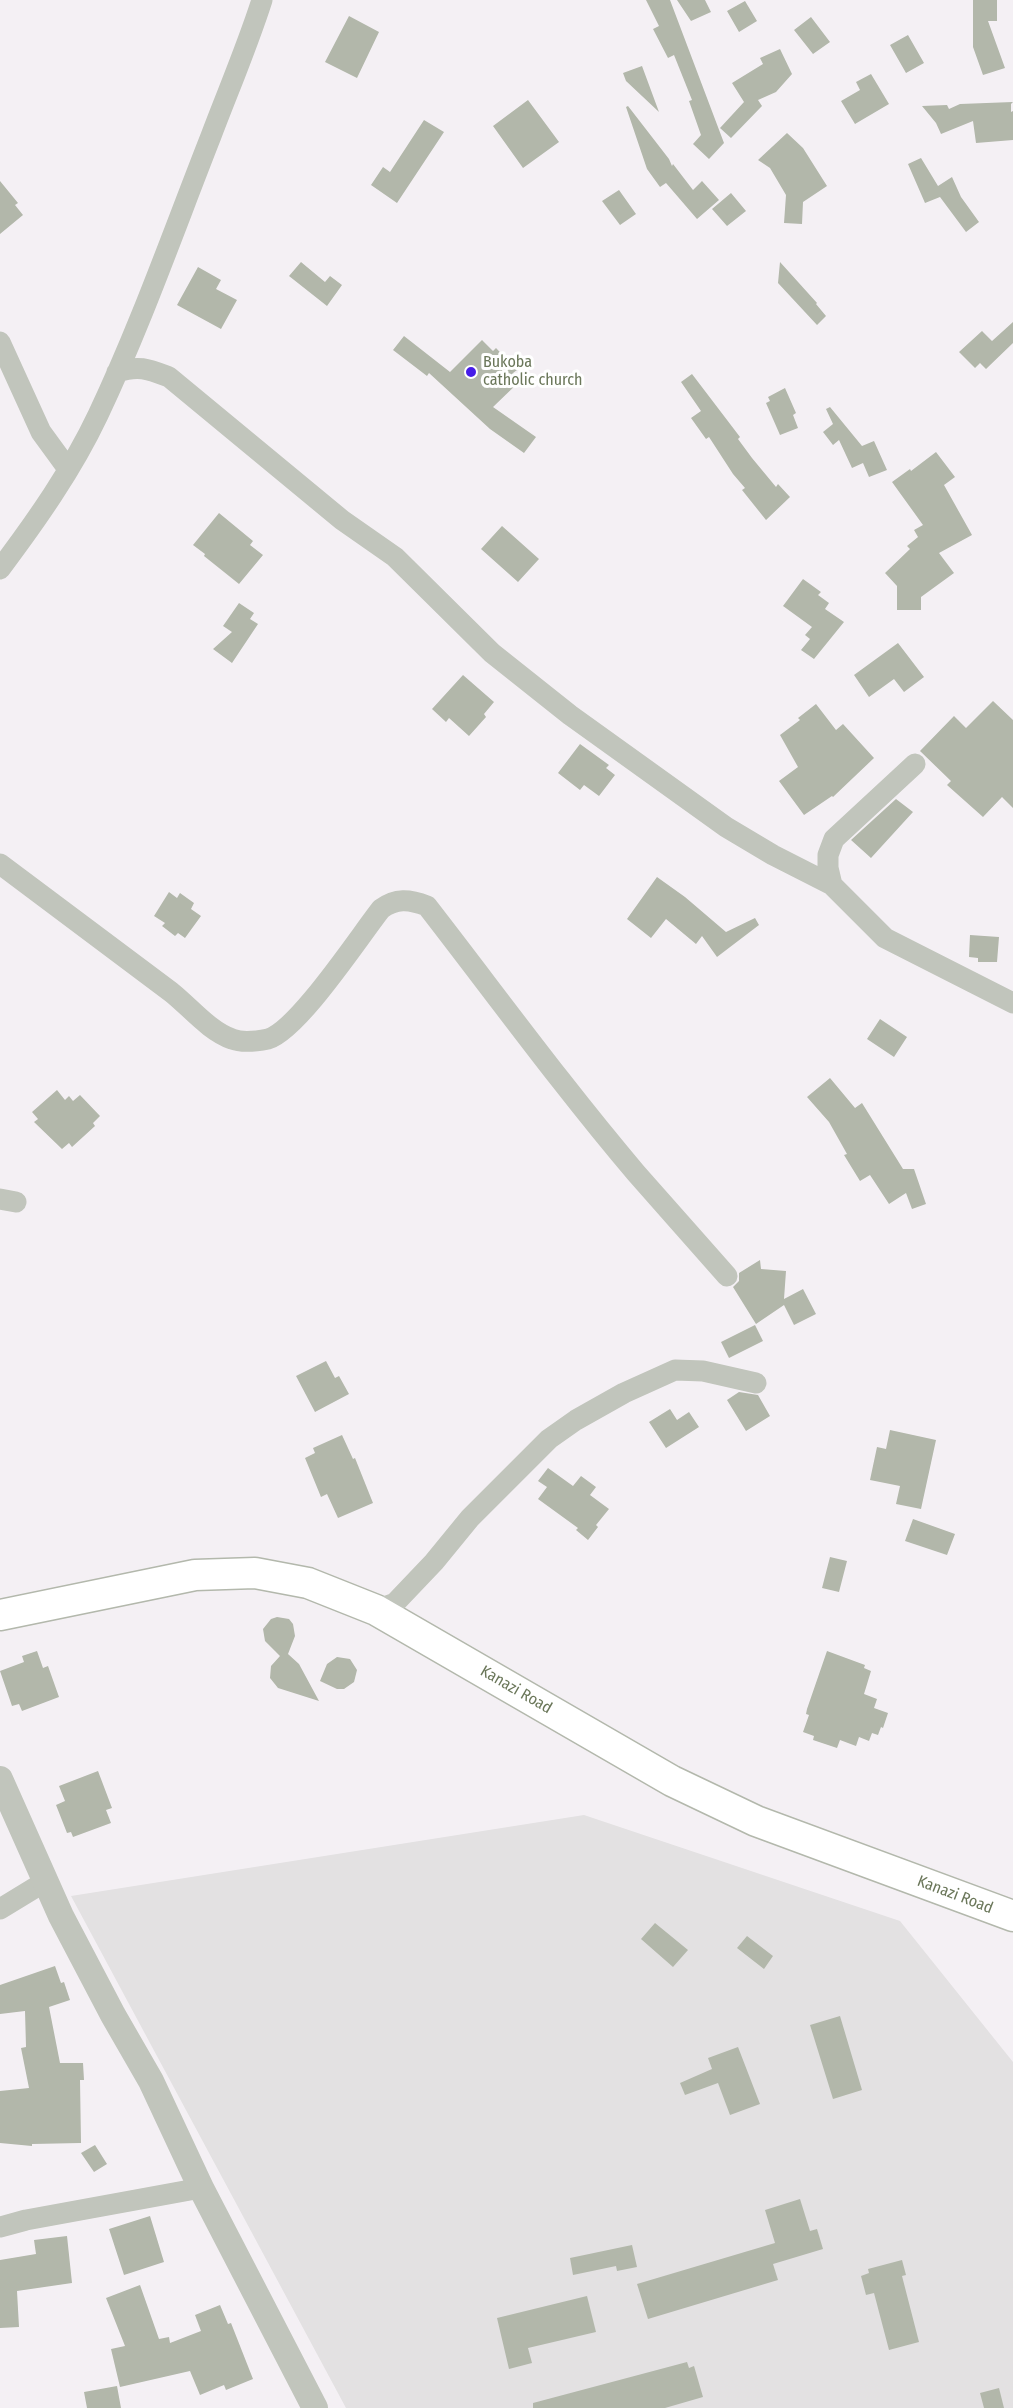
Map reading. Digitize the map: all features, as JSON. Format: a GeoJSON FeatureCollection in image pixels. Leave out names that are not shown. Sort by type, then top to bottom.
{"type":"FeatureCollection","features":[{"type":"Feature","properties":{"kind":"main road","name":"Kanazi Road"},"geometry":{"type":"LineString","coordinates":[[0,1615],[195,1575],[255,1573],[308,1582],[376,1610],[672,1781],[756,1821],[1013,1916]]}},
{"type":"Feature","properties":{"kind":"street"},"geometry":{"type":"LineString","coordinates":[[0,569],[34,523],[97,417],[160,273],[210,137],[247,47],[262,0]]}},
{"type":"Feature","properties":{"kind":"street"},"geometry":{"type":"LineString","coordinates":[[0,342],[41,432],[68,469]]}},
{"type":"Feature","properties":{"kind":"street"},"geometry":{"type":"LineString","coordinates":[[117,372],[134,367],[148,369],[169,377],[342,520],[394,557],[492,653],[570,715],[726,827],[773,855],[832,885],[885,938],[1013,1003]]}},
{"type":"Feature","properties":{"kind":"street"},"geometry":{"type":"LineString","coordinates":[[832,885],[828,855],[834,839],[915,764]]}},
{"type":"Feature","properties":{"kind":"street"},"geometry":{"type":"LineString","coordinates":[[0,864],[211,1025],[232,1039],[247,1041],[270,1038],[286,1027],[319,994],[381,909],[391,902],[412,900],[426,906],[494,991],[525,1035],[636,1173],[727,1276]]}},
{"type":"Feature","properties":{"kind":"street"},"geometry":{"type":"LineString","coordinates":[[376,1610],[395,1603],[434,1562],[470,1518],[549,1439],[576,1420],[624,1393],[675,1371],[703,1371],[756,1383]]}},
{"type":"Feature","properties":{"kind":"street"},"geometry":{"type":"LineString","coordinates":[[0,1779],[71,1937],[151,2081],[201,2188],[315,2408]]}},
{"type":"Feature","properties":{"kind":"street"},"geometry":{"type":"LineString","coordinates":[[0,1909],[46,1881]]}},
{"type":"Feature","properties":{"kind":"street"},"geometry":{"type":"LineString","coordinates":[[0,2227],[26,2220],[201,2188]]}},
{"type":"Feature","properties":{"kind":"shaded area"},"geometry":{"type":"Polygon","coordinates":[[[584,1815],[900,1921],[1013,2062],[1013,2408],[346,2408],[71,1896],[584,1815]]]}},
{"type":"Feature","properties":{"kind":"building"},"geometry":{"type":"Polygon","coordinates":[[[646,0],[670,0],[724,143],[709,159],[693,144],[701,135],[689,101],[692,100],[674,55],[668,58],[653,29],[659,26],[646,0]]]}},
{"type":"Feature","properties":{"kind":"building"},"geometry":{"type":"Polygon","coordinates":[[[677,0],[705,0],[711,12],[691,21],[677,0]]]}},
{"type":"Feature","properties":{"kind":"building"},"geometry":{"type":"Polygon","coordinates":[[[973,0],[997,0],[997,21],[988,21],[1005,68],[983,75],[973,47],[973,0]]]}},
{"type":"Feature","properties":{"kind":"building"},"geometry":{"type":"Polygon","coordinates":[[[745,1],[757,21],[739,32],[727,11],[745,1]]]}},
{"type":"Feature","properties":{"kind":"building"},"geometry":{"type":"Polygon","coordinates":[[[349,16],[379,32],[357,78],[325,62],[349,16]]]}},
{"type":"Feature","properties":{"kind":"building"},"geometry":{"type":"Polygon","coordinates":[[[811,17],[830,42],[813,54],[794,30],[811,17]]]}},
{"type":"Feature","properties":{"kind":"building"},"geometry":{"type":"Polygon","coordinates":[[[908,35],[924,63],[906,73],[890,45],[908,35]]]}},
{"type":"Feature","properties":{"kind":"building"},"geometry":{"type":"Polygon","coordinates":[[[780,49],[792,74],[776,92],[758,100],[762,106],[731,138],[720,128],[744,102],[732,83],[763,64],[760,58],[780,49]]]}},
{"type":"Feature","properties":{"kind":"building"},"geometry":{"type":"Polygon","coordinates":[[[642,66],[659,112],[626,81],[623,73],[642,66]]]}},
{"type":"Feature","properties":{"kind":"building"},"geometry":{"type":"Polygon","coordinates":[[[871,74],[889,104],[855,124],[841,101],[860,90],[856,82],[871,74]]]}},
{"type":"Feature","properties":{"kind":"building"},"geometry":{"type":"Polygon","coordinates":[[[528,100],[559,142],[523,168],[493,126],[528,100]]]}},
{"type":"Feature","properties":{"kind":"building"},"geometry":{"type":"Polygon","coordinates":[[[1013,102],[1011,112],[1013,111],[1013,140],[976,143],[973,121],[941,134],[936,123],[922,106],[947,105],[949,109],[960,104],[1013,102]]]}},
{"type":"Feature","properties":{"kind":"building"},"geometry":{"type":"Polygon","coordinates":[[[628,106],[672,166],[673,164],[693,190],[702,181],[719,200],[697,219],[666,183],[660,187],[647,169],[626,107],[628,106]]]}},
{"type":"Feature","properties":{"kind":"building"},"geometry":{"type":"Polygon","coordinates":[[[424,120],[444,132],[397,203],[371,185],[383,167],[390,172],[424,120]]]}},
{"type":"Feature","properties":{"kind":"building"},"geometry":{"type":"Polygon","coordinates":[[[787,133],[803,148],[827,186],[803,202],[802,224],[784,223],[786,195],[770,168],[758,160],[787,133]]]}},
{"type":"Feature","properties":{"kind":"building"},"geometry":{"type":"Polygon","coordinates":[[[921,158],[938,186],[952,177],[961,197],[979,222],[966,232],[940,197],[925,203],[908,164],[921,158]]]}},
{"type":"Feature","properties":{"kind":"building"},"geometry":{"type":"Polygon","coordinates":[[[0,181],[18,203],[15,205],[23,215],[0,234],[0,181]]]}},
{"type":"Feature","properties":{"kind":"building"},"geometry":{"type":"Polygon","coordinates":[[[619,190],[636,214],[620,225],[602,201],[619,190]]]}},
{"type":"Feature","properties":{"kind":"building"},"geometry":{"type":"Polygon","coordinates":[[[731,193],[746,211],[727,226],[712,209],[731,193]]]}},
{"type":"Feature","properties":{"kind":"building"},"geometry":{"type":"Polygon","coordinates":[[[301,262],[325,282],[330,276],[342,285],[327,306],[289,276],[301,262]]]}},
{"type":"Feature","properties":{"kind":"building"},"geometry":{"type":"Polygon","coordinates":[[[780,262],[826,316],[817,325],[778,283],[780,262]]]}},
{"type":"Feature","properties":{"kind":"building"},"geometry":{"type":"Polygon","coordinates":[[[198,267],[221,280],[216,289],[237,300],[221,329],[177,305],[198,267]]]}},
{"type":"Feature","properties":{"kind":"building"},"geometry":{"type":"Polygon","coordinates":[[[1013,322],[1013,343],[986,369],[980,363],[975,368],[959,352],[982,331],[992,341],[1013,322]]]}},
{"type":"Feature","properties":{"kind":"building"},"geometry":{"type":"Polygon","coordinates":[[[404,336],[450,372],[482,340],[493,351],[496,348],[517,370],[513,373],[520,381],[493,407],[536,437],[524,453],[490,429],[429,373],[427,376],[393,350],[404,336]]]}},
{"type":"Feature","properties":{"kind":"building"},"geometry":{"type":"Polygon","coordinates":[[[692,374],[740,437],[738,439],[752,458],[776,487],[778,484],[790,497],[766,520],[742,490],[745,488],[709,437],[706,439],[691,418],[701,411],[681,382],[692,374]]]}},
{"type":"Feature","properties":{"kind":"building"},"geometry":{"type":"Polygon","coordinates":[[[785,388],[796,413],[793,415],[798,428],[780,435],[766,403],[770,401],[768,397],[785,388]]]}},
{"type":"Feature","properties":{"kind":"building"},"geometry":{"type":"Polygon","coordinates":[[[830,407],[862,446],[874,441],[887,470],[869,477],[863,463],[852,468],[839,440],[833,445],[823,432],[833,424],[826,409],[830,407]]]}},
{"type":"Feature","properties":{"kind":"building"},"geometry":{"type":"Polygon","coordinates":[[[936,452],[955,477],[944,485],[972,535],[939,553],[954,573],[921,597],[921,610],[897,610],[897,586],[885,573],[910,549],[907,546],[918,537],[914,530],[923,525],[892,482],[936,452]]]}},
{"type":"Feature","properties":{"kind":"building"},"geometry":{"type":"Polygon","coordinates":[[[219,513],[253,541],[250,545],[263,555],[239,584],[193,545],[219,513]]]}},
{"type":"Feature","properties":{"kind":"building"},"geometry":{"type":"Polygon","coordinates":[[[502,526],[539,559],[518,582],[481,549],[502,526]]]}},
{"type":"Feature","properties":{"kind":"building"},"geometry":{"type":"Polygon","coordinates":[[[803,579],[821,592],[818,595],[829,603],[825,609],[844,622],[814,659],[801,650],[810,639],[805,635],[812,627],[783,606],[803,579]]]}},
{"type":"Feature","properties":{"kind":"building"},"geometry":{"type":"Polygon","coordinates":[[[239,603],[254,613],[250,619],[258,624],[232,663],[213,649],[232,632],[223,626],[239,603]]]}},
{"type":"Feature","properties":{"kind":"building"},"geometry":{"type":"Polygon","coordinates":[[[898,643],[924,677],[904,692],[894,679],[869,697],[854,675],[898,643]]]}},
{"type":"Feature","properties":{"kind":"building"},"geometry":{"type":"Polygon","coordinates":[[[463,675],[494,702],[484,714],[486,717],[469,736],[449,718],[446,722],[432,709],[463,675]]]}},
{"type":"Feature","properties":{"kind":"building"},"geometry":{"type":"Polygon","coordinates":[[[993,701],[1013,720],[1013,808],[1002,797],[983,817],[947,785],[951,781],[920,751],[954,716],[966,728],[993,701]]]}},
{"type":"Feature","properties":{"kind":"building"},"geometry":{"type":"Polygon","coordinates":[[[816,704],[836,730],[843,724],[874,758],[833,797],[804,815],[779,781],[798,767],[780,735],[816,704]]]}},
{"type":"Feature","properties":{"kind":"building"},"geometry":{"type":"Polygon","coordinates":[[[580,744],[609,765],[606,768],[615,775],[599,796],[584,785],[580,790],[558,773],[580,744]]]}},
{"type":"Feature","properties":{"kind":"building"},"geometry":{"type":"Polygon","coordinates":[[[896,799],[913,812],[871,858],[851,840],[896,799]]]}},
{"type":"Feature","properties":{"kind":"building"},"geometry":{"type":"Polygon","coordinates":[[[657,877],[685,897],[726,932],[755,918],[759,925],[717,957],[702,936],[696,944],[666,919],[651,938],[627,919],[657,877]]]}},
{"type":"Feature","properties":{"kind":"building"},"geometry":{"type":"Polygon","coordinates":[[[169,892],[177,898],[180,893],[194,903],[191,909],[201,916],[185,938],[178,933],[175,936],[162,926],[165,923],[154,916],[169,892]]]}},
{"type":"Feature","properties":{"kind":"building"},"geometry":{"type":"Polygon","coordinates":[[[970,935],[999,937],[997,962],[978,962],[978,958],[969,957],[970,935]]]}},
{"type":"Feature","properties":{"kind":"building"},"geometry":{"type":"Polygon","coordinates":[[[880,1019],[907,1037],[894,1057],[867,1039],[880,1019]]]}},
{"type":"Feature","properties":{"kind":"building"},"geometry":{"type":"Polygon","coordinates":[[[830,1078],[855,1108],[862,1103],[903,1169],[914,1169],[926,1204],[912,1209],[906,1193],[889,1204],[870,1175],[860,1181],[844,1155],[847,1154],[829,1122],[807,1097],[830,1078]]]}},
{"type":"Feature","properties":{"kind":"building"},"geometry":{"type":"Polygon","coordinates":[[[57,1090],[65,1100],[69,1096],[73,1101],[80,1095],[100,1116],[93,1123],[95,1126],[72,1147],[69,1143],[62,1149],[34,1122],[38,1119],[32,1112],[57,1090]]]}},
{"type":"Feature","properties":{"kind":"building"},"geometry":{"type":"Polygon","coordinates":[[[760,1260],[761,1269],[786,1271],[784,1299],[803,1289],[816,1314],[794,1325],[784,1305],[756,1324],[733,1287],[739,1281],[739,1273],[760,1260]]]}},
{"type":"Feature","properties":{"kind":"building"},"geometry":{"type":"Polygon","coordinates":[[[755,1325],[763,1341],[729,1358],[721,1342],[755,1325]]]}},
{"type":"Feature","properties":{"kind":"building"},"geometry":{"type":"Polygon","coordinates":[[[326,1361],[335,1378],[339,1376],[349,1394],[315,1412],[296,1376],[326,1361]]]}},
{"type":"Feature","properties":{"kind":"building"},"geometry":{"type":"Polygon","coordinates":[[[739,1392],[758,1395],[770,1416],[746,1431],[727,1400],[739,1392]]]}},
{"type":"Feature","properties":{"kind":"building"},"geometry":{"type":"Polygon","coordinates":[[[670,1409],[677,1420],[689,1412],[699,1427],[666,1448],[649,1422],[670,1409]]]}},
{"type":"Feature","properties":{"kind":"building"},"geometry":{"type":"Polygon","coordinates":[[[890,1430],[936,1440],[921,1509],[896,1504],[900,1486],[870,1480],[877,1447],[886,1449],[890,1430]]]}},
{"type":"Feature","properties":{"kind":"building"},"geometry":{"type":"Polygon","coordinates":[[[342,1435],[353,1459],[355,1458],[373,1503],[338,1518],[327,1494],[321,1497],[305,1458],[315,1453],[313,1448],[342,1435]]]}},
{"type":"Feature","properties":{"kind":"building"},"geometry":{"type":"Polygon","coordinates":[[[548,1468],[573,1486],[581,1476],[596,1487],[590,1495],[609,1509],[588,1540],[576,1530],[578,1528],[538,1499],[547,1487],[538,1481],[548,1468]]]}},
{"type":"Feature","properties":{"kind":"building"},"geometry":{"type":"Polygon","coordinates":[[[913,1519],[955,1534],[947,1555],[905,1541],[913,1519]]]}},
{"type":"Feature","properties":{"kind":"building"},"geometry":{"type":"Polygon","coordinates":[[[830,1557],[847,1561],[839,1592],[822,1588],[830,1557]]]}},
{"type":"Feature","properties":{"kind":"building"},"geometry":{"type":"Polygon","coordinates":[[[277,1617],[289,1619],[293,1624],[295,1636],[288,1654],[299,1664],[319,1701],[278,1688],[270,1678],[271,1666],[280,1656],[265,1641],[263,1629],[271,1619],[277,1617]]]}},
{"type":"Feature","properties":{"kind":"building"},"geometry":{"type":"Polygon","coordinates":[[[37,1651],[43,1668],[48,1666],[59,1697],[22,1711],[19,1704],[12,1706],[0,1671],[24,1662],[22,1656],[37,1651]]]}},
{"type":"Feature","properties":{"kind":"building"},"geometry":{"type":"Polygon","coordinates":[[[827,1651],[865,1665],[864,1668],[871,1671],[864,1694],[877,1699],[874,1708],[888,1713],[878,1735],[872,1733],[869,1741],[859,1737],[856,1746],[840,1740],[837,1748],[813,1740],[814,1736],[803,1732],[809,1715],[806,1714],[807,1709],[827,1651]]]}},
{"type":"Feature","properties":{"kind":"building"},"geometry":{"type":"Polygon","coordinates":[[[337,1657],[350,1659],[357,1670],[354,1682],[344,1689],[337,1689],[320,1681],[327,1664],[337,1657]]]}},
{"type":"Feature","properties":{"kind":"building"},"geometry":{"type":"Polygon","coordinates":[[[98,1771],[112,1808],[106,1810],[111,1823],[73,1837],[71,1832],[67,1833],[56,1805],[65,1801],[59,1786],[98,1771]]]}},
{"type":"Feature","properties":{"kind":"building"},"geometry":{"type":"Polygon","coordinates":[[[655,1923],[688,1950],[673,1967],[641,1939],[655,1923]]]}},
{"type":"Feature","properties":{"kind":"building"},"geometry":{"type":"Polygon","coordinates":[[[747,1936],[773,1956],[764,1969],[737,1948],[747,1936]]]}},
{"type":"Feature","properties":{"kind":"building"},"geometry":{"type":"Polygon","coordinates":[[[55,1966],[70,2000],[49,2007],[60,2063],[83,2063],[84,2080],[80,2080],[81,2143],[32,2144],[32,2146],[0,2143],[0,2091],[29,2088],[21,2048],[26,2047],[25,2011],[0,2014],[0,1985],[55,1966]]]}},
{"type":"Feature","properties":{"kind":"building"},"geometry":{"type":"Polygon","coordinates":[[[840,2016],[862,2090],[833,2099],[810,2025],[840,2016]]]}},
{"type":"Feature","properties":{"kind":"building"},"geometry":{"type":"Polygon","coordinates":[[[738,2047],[760,2104],[730,2115],[718,2083],[685,2095],[680,2083],[712,2069],[708,2058],[738,2047]]]}},
{"type":"Feature","properties":{"kind":"building"},"geometry":{"type":"Polygon","coordinates":[[[95,2145],[107,2164],[94,2172],[81,2153],[95,2145]]]}},
{"type":"Feature","properties":{"kind":"building"},"geometry":{"type":"Polygon","coordinates":[[[800,2199],[810,2231],[817,2229],[823,2249],[773,2264],[778,2280],[648,2319],[637,2284],[775,2243],[765,2210],[800,2199]]]}},
{"type":"Feature","properties":{"kind":"building"},"geometry":{"type":"Polygon","coordinates":[[[150,2216],[164,2262],[124,2275],[109,2229],[150,2216]]]}},
{"type":"Feature","properties":{"kind":"building"},"geometry":{"type":"Polygon","coordinates":[[[67,2236],[72,2283],[17,2291],[19,2327],[0,2328],[0,2260],[36,2254],[34,2240],[67,2236]]]}},
{"type":"Feature","properties":{"kind":"building"},"geometry":{"type":"Polygon","coordinates":[[[632,2245],[637,2267],[617,2271],[616,2266],[573,2275],[570,2258],[632,2245]]]}},
{"type":"Feature","properties":{"kind":"building"},"geometry":{"type":"Polygon","coordinates":[[[902,2260],[906,2275],[902,2276],[919,2342],[889,2350],[874,2293],[866,2295],[861,2276],[869,2273],[868,2269],[902,2260]]]}},
{"type":"Feature","properties":{"kind":"building"},"geometry":{"type":"Polygon","coordinates":[[[140,2285],[159,2339],[169,2337],[170,2343],[201,2331],[195,2315],[220,2305],[228,2324],[231,2323],[253,2379],[226,2390],[224,2385],[200,2395],[190,2371],[120,2387],[111,2349],[125,2346],[106,2298],[140,2285]]]}},
{"type":"Feature","properties":{"kind":"building"},"geometry":{"type":"Polygon","coordinates":[[[587,2296],[596,2332],[528,2348],[532,2363],[509,2369],[497,2318],[587,2296]]]}},
{"type":"Feature","properties":{"kind":"building"},"geometry":{"type":"Polygon","coordinates":[[[687,2362],[689,2368],[694,2366],[703,2397],[665,2408],[533,2408],[533,2403],[687,2362]]]}},
{"type":"Feature","properties":{"kind":"building"},"geometry":{"type":"Polygon","coordinates":[[[117,2386],[121,2408],[87,2408],[84,2392],[117,2386]]]}},
{"type":"Feature","properties":{"kind":"building"},"geometry":{"type":"Polygon","coordinates":[[[999,2388],[1004,2408],[984,2408],[980,2393],[999,2388]]]}},
{"type":"Feature","properties":{"kind":"place","name":"Bukoba catholic church"},"geometry":{"type":"Point","coordinates":[471,372]}}]}
